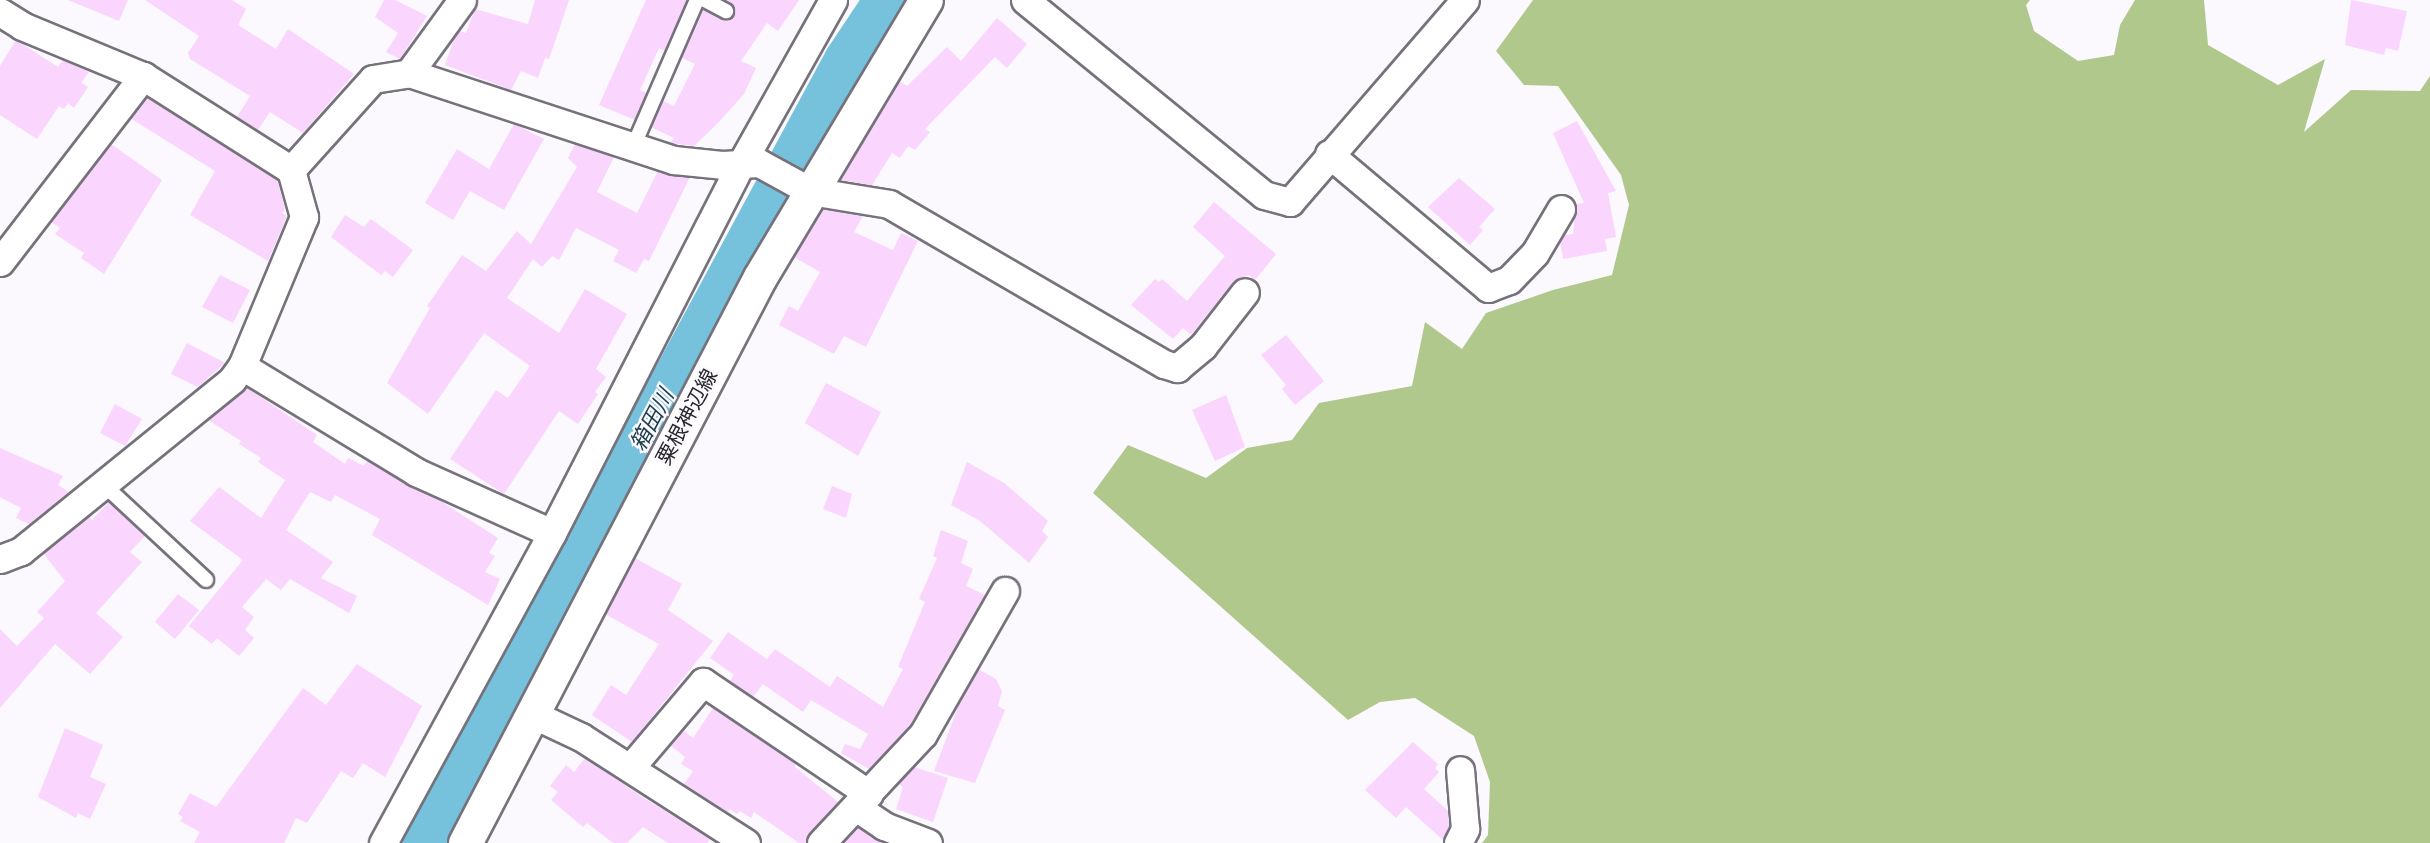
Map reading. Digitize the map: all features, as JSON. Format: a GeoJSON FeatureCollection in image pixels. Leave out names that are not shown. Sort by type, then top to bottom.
{"type":"FeatureCollection","features":[{"type":"Feature","properties":{"kind":"main road","name":"粟根神辺線"},"geometry":{"type":"LineString","coordinates":[[465,843],[806,189],[926,0]]}},
{"type":"Feature","properties":{"kind":"street"},"geometry":{"type":"LineString","coordinates":[[409,73],[462,0]]}},
{"type":"Feature","properties":{"kind":"street"},"geometry":{"type":"LineString","coordinates":[[383,843],[750,164],[833,0]]}},
{"type":"Feature","properties":{"kind":"street"},"geometry":{"type":"LineString","coordinates":[[1025,0],[1264,195],[1290,202],[1329,154],[1465,0]]}},
{"type":"Feature","properties":{"kind":"street"},"geometry":{"type":"LineString","coordinates":[[0,12],[22,26],[143,76],[291,170],[304,217],[242,366],[231,380],[105,486],[21,551],[0,559]]}},
{"type":"Feature","properties":{"kind":"street"},"geometry":{"type":"LineString","coordinates":[[291,170],[373,79],[409,73],[674,160],[750,164],[806,189],[889,204],[1164,364],[1177,368],[1203,346],[1245,292]]}},
{"type":"Feature","properties":{"kind":"street"},"geometry":{"type":"LineString","coordinates":[[0,262],[143,76]]}},
{"type":"Feature","properties":{"kind":"street"},"geometry":{"type":"LineString","coordinates":[[1329,154],[1488,288],[1509,280],[1535,253],[1561,209]]}},
{"type":"Feature","properties":{"kind":"street"},"geometry":{"type":"LineString","coordinates":[[242,366],[417,472],[552,533]]}},
{"type":"Feature","properties":{"kind":"street"},"geometry":{"type":"LineString","coordinates":[[821,843],[923,734],[1005,591]]}},
{"type":"Feature","properties":{"kind":"street"},"geometry":{"type":"LineString","coordinates":[[630,768],[703,682],[862,800],[884,826],[928,843]]}},
{"type":"Feature","properties":{"kind":"street"},"geometry":{"type":"LineString","coordinates":[[532,714],[581,737],[746,843]]}},
{"type":"Feature","properties":{"kind":"street"},"geometry":{"type":"LineString","coordinates":[[1458,843],[1465,829],[1460,770]]}},
{"type":"Feature","properties":{"kind":"lane"},"geometry":{"type":"LineString","coordinates":[[633,147],[697,0]]}},
{"type":"Feature","properties":{"kind":"lane"},"geometry":{"type":"LineString","coordinates":[[705,0],[726,11]]}},
{"type":"Feature","properties":{"kind":"lane"},"geometry":{"type":"LineString","coordinates":[[105,486],[206,580]]}},
{"type":"Feature","properties":{"kind":"green space"},"geometry":{"type":"Polygon","coordinates":[[[1533,0],[2030,0],[2026,5],[2034,31],[2078,61],[2114,55],[2120,25],[2135,0],[2204,0],[2208,45],[2278,85],[2325,59],[2304,132],[2351,90],[2420,91],[2430,76],[2430,843],[1482,843],[1488,835],[1490,782],[1474,736],[1415,698],[1380,702],[1348,720],[1093,493],[1128,445],[1206,478],[1247,448],[1292,440],[1319,403],[1412,386],[1425,322],[1462,349],[1486,313],[1553,290],[1612,275],[1629,205],[1621,175],[1558,86],[1524,85],[1496,51],[1533,0]]]}},
{"type":"Feature","properties":{"kind":"building"},"geometry":{"type":"Polygon","coordinates":[[[68,0],[128,0],[119,21],[68,0]]]}},
{"type":"Feature","properties":{"kind":"building"},"geometry":{"type":"Polygon","coordinates":[[[145,0],[232,0],[246,9],[238,25],[276,49],[288,29],[354,74],[303,133],[270,112],[258,130],[237,117],[250,96],[190,59],[188,53],[199,36],[145,0]]]}},
{"type":"Feature","properties":{"kind":"building"},"geometry":{"type":"Polygon","coordinates":[[[384,0],[395,0],[427,16],[400,59],[386,52],[398,33],[375,17],[384,0]]]}},
{"type":"Feature","properties":{"kind":"building"},"geometry":{"type":"Polygon","coordinates":[[[535,0],[569,0],[549,59],[545,58],[538,78],[521,71],[511,90],[445,65],[455,36],[459,31],[466,33],[475,9],[528,24],[535,0]]]}},
{"type":"Feature","properties":{"kind":"building"},"geometry":{"type":"Polygon","coordinates":[[[646,0],[687,0],[665,51],[659,48],[640,90],[647,93],[635,120],[599,105],[646,0]]]}},
{"type":"Feature","properties":{"kind":"building"},"geometry":{"type":"Polygon","coordinates":[[[724,0],[799,0],[778,31],[767,23],[741,61],[756,68],[744,94],[694,146],[671,143],[674,138],[651,127],[663,101],[674,106],[695,64],[682,58],[703,9],[726,20],[734,16],[734,7],[724,0]]]}},
{"type":"Feature","properties":{"kind":"building"},"geometry":{"type":"Polygon","coordinates":[[[2351,0],[2407,11],[2398,51],[2386,48],[2384,55],[2345,45],[2351,0]]]}},
{"type":"Feature","properties":{"kind":"building"},"geometry":{"type":"Polygon","coordinates":[[[997,18],[1027,44],[1007,68],[995,57],[925,129],[930,132],[915,150],[908,146],[900,158],[892,153],[872,185],[840,180],[899,81],[907,86],[947,47],[961,61],[997,18]]]}},
{"type":"Feature","properties":{"kind":"building"},"geometry":{"type":"Polygon","coordinates":[[[16,40],[58,67],[63,60],[89,72],[81,83],[88,87],[74,108],[68,103],[64,109],[59,106],[37,139],[0,115],[0,66],[16,40]]]}},
{"type":"Feature","properties":{"kind":"building"},"geometry":{"type":"Polygon","coordinates":[[[147,97],[277,180],[285,209],[282,213],[287,216],[268,261],[190,215],[215,171],[130,118],[147,97]]]}},
{"type":"Feature","properties":{"kind":"building"},"geometry":{"type":"Polygon","coordinates":[[[1577,121],[1616,191],[1608,193],[1616,237],[1605,239],[1607,251],[1563,259],[1560,241],[1564,235],[1573,234],[1576,204],[1584,203],[1553,133],[1577,121]]]}},
{"type":"Feature","properties":{"kind":"building"},"geometry":{"type":"Polygon","coordinates":[[[514,124],[544,139],[504,210],[470,191],[453,220],[425,203],[457,149],[489,169],[514,124]]]}},
{"type":"Feature","properties":{"kind":"building"},"geometry":{"type":"Polygon","coordinates":[[[111,144],[162,180],[104,274],[81,258],[84,253],[55,234],[60,228],[51,222],[111,144]]]}},
{"type":"Feature","properties":{"kind":"building"},"geometry":{"type":"Polygon","coordinates":[[[575,144],[614,157],[597,192],[637,213],[658,171],[690,177],[649,261],[644,259],[636,273],[613,261],[619,250],[576,228],[559,260],[552,256],[542,267],[533,259],[507,298],[559,333],[585,289],[627,314],[596,369],[606,377],[595,392],[598,394],[578,424],[559,411],[504,494],[450,459],[496,390],[508,398],[530,366],[484,333],[428,414],[387,383],[430,308],[427,306],[462,255],[486,271],[517,231],[531,244],[577,167],[568,158],[575,144]]]}},
{"type":"Feature","properties":{"kind":"building"},"geometry":{"type":"Polygon","coordinates":[[[1459,178],[1495,209],[1479,227],[1483,230],[1470,245],[1428,207],[1459,178]]]}},
{"type":"Feature","properties":{"kind":"building"},"geometry":{"type":"Polygon","coordinates":[[[1214,202],[1276,254],[1255,280],[1249,275],[1233,282],[1191,335],[1183,328],[1173,339],[1131,305],[1155,279],[1159,282],[1162,279],[1187,301],[1225,256],[1193,227],[1214,202]]]}},
{"type":"Feature","properties":{"kind":"building"},"geometry":{"type":"Polygon","coordinates":[[[823,209],[863,216],[854,232],[901,254],[893,250],[901,233],[918,241],[866,347],[844,336],[834,354],[779,325],[789,306],[798,311],[820,272],[794,257],[823,209]]]}},
{"type":"Feature","properties":{"kind":"building"},"geometry":{"type":"Polygon","coordinates":[[[345,215],[364,227],[371,219],[413,250],[393,277],[385,271],[381,275],[331,237],[345,215]]]}},
{"type":"Feature","properties":{"kind":"building"},"geometry":{"type":"Polygon","coordinates":[[[220,275],[250,290],[233,323],[202,307],[220,275]]]}},
{"type":"Feature","properties":{"kind":"building"},"geometry":{"type":"Polygon","coordinates":[[[1286,335],[1324,381],[1295,405],[1282,389],[1286,385],[1261,355],[1286,335]]]}},
{"type":"Feature","properties":{"kind":"building"},"geometry":{"type":"Polygon","coordinates":[[[187,343],[225,363],[198,387],[171,374],[187,343]]]}},
{"type":"Feature","properties":{"kind":"building"},"geometry":{"type":"Polygon","coordinates":[[[826,383],[881,412],[858,456],[805,423],[826,383]]]}},
{"type":"Feature","properties":{"kind":"building"},"geometry":{"type":"Polygon","coordinates":[[[246,387],[317,435],[313,442],[345,464],[348,458],[364,466],[367,461],[439,500],[498,538],[489,553],[495,556],[485,572],[500,579],[488,605],[372,535],[380,519],[335,495],[331,502],[310,492],[286,530],[333,562],[321,578],[357,596],[349,613],[290,579],[281,590],[266,579],[242,607],[254,617],[245,630],[254,638],[239,656],[217,638],[212,644],[189,626],[243,560],[190,521],[219,487],[261,518],[285,480],[258,462],[261,458],[239,444],[241,441],[208,420],[246,387]]]}},
{"type":"Feature","properties":{"kind":"building"},"geometry":{"type":"Polygon","coordinates":[[[1226,395],[1245,447],[1215,461],[1192,410],[1226,395]]]}},
{"type":"Feature","properties":{"kind":"building"},"geometry":{"type":"Polygon","coordinates":[[[115,404],[142,419],[125,446],[100,433],[115,404]]]}},
{"type":"Feature","properties":{"kind":"building"},"geometry":{"type":"Polygon","coordinates":[[[0,448],[63,476],[58,485],[69,492],[29,524],[16,518],[21,508],[0,497],[0,448]]]}},
{"type":"Feature","properties":{"kind":"building"},"geometry":{"type":"Polygon","coordinates":[[[967,462],[1004,483],[1048,521],[1042,531],[1048,537],[1029,563],[980,521],[951,505],[967,462]]]}},
{"type":"Feature","properties":{"kind":"building"},"geometry":{"type":"Polygon","coordinates":[[[832,486],[852,494],[846,518],[823,509],[832,486]]]}},
{"type":"Feature","properties":{"kind":"building"},"geometry":{"type":"Polygon","coordinates":[[[109,502],[145,536],[130,552],[142,562],[96,613],[123,637],[90,674],[55,644],[0,708],[0,629],[17,646],[44,618],[37,612],[65,581],[43,553],[89,516],[92,520],[109,502]]]}},
{"type":"Feature","properties":{"kind":"building"},"geometry":{"type":"Polygon","coordinates":[[[941,530],[968,541],[961,563],[973,569],[966,586],[985,595],[910,725],[869,769],[841,753],[845,744],[860,749],[868,734],[811,700],[803,712],[763,684],[753,697],[730,681],[734,675],[710,658],[728,632],[767,659],[775,649],[830,687],[837,676],[883,707],[903,669],[898,667],[925,602],[919,599],[937,558],[933,556],[941,530]]]}},
{"type":"Feature","properties":{"kind":"building"},"geometry":{"type":"Polygon","coordinates":[[[635,558],[682,584],[668,610],[713,641],[632,742],[592,715],[611,685],[626,695],[659,644],[605,614],[635,558]]]}},
{"type":"Feature","properties":{"kind":"building"},"geometry":{"type":"Polygon","coordinates":[[[178,594],[199,610],[175,639],[155,622],[178,594]]]}},
{"type":"Feature","properties":{"kind":"building"},"geometry":{"type":"Polygon","coordinates":[[[357,664],[422,706],[385,777],[363,763],[353,778],[341,771],[307,823],[296,818],[284,843],[194,843],[200,832],[180,821],[183,817],[178,814],[190,793],[216,807],[303,688],[326,705],[357,664]]]}},
{"type":"Feature","properties":{"kind":"building"},"geometry":{"type":"Polygon","coordinates":[[[978,669],[996,679],[1002,691],[998,706],[1005,710],[975,783],[934,771],[960,702],[978,669]]]}},
{"type":"Feature","properties":{"kind":"building"},"geometry":{"type":"Polygon","coordinates":[[[713,708],[796,764],[795,767],[838,802],[810,832],[806,843],[799,843],[754,812],[751,818],[740,811],[737,814],[730,809],[728,812],[684,784],[693,771],[681,764],[685,757],[670,745],[683,730],[693,738],[713,708]]]}},
{"type":"Feature","properties":{"kind":"building"},"geometry":{"type":"Polygon","coordinates":[[[65,728],[103,745],[90,777],[106,784],[90,819],[78,813],[76,818],[38,797],[65,728]]]}},
{"type":"Feature","properties":{"kind":"building"},"geometry":{"type":"Polygon","coordinates":[[[1413,742],[1438,764],[1435,768],[1439,772],[1424,789],[1448,811],[1449,826],[1443,840],[1406,807],[1396,818],[1365,790],[1413,742]]]}},
{"type":"Feature","properties":{"kind":"building"},"geometry":{"type":"Polygon","coordinates":[[[585,758],[710,839],[707,843],[668,843],[643,827],[627,843],[613,843],[587,823],[583,827],[551,800],[558,792],[550,786],[566,765],[574,772],[585,758]]]}},
{"type":"Feature","properties":{"kind":"building"},"geometry":{"type":"Polygon","coordinates":[[[914,767],[948,778],[933,822],[896,809],[903,787],[898,784],[914,767]]]}},
{"type":"Feature","properties":{"kind":"building"},"geometry":{"type":"Polygon","coordinates":[[[857,827],[875,839],[884,843],[843,843],[857,827]]]}},
{"type":"Feature","properties":{"kind":"waterway","name":"箱田川"},"geometry":{"type":"LineString","coordinates":[[424,843],[846,60],[886,0]]}}]}
